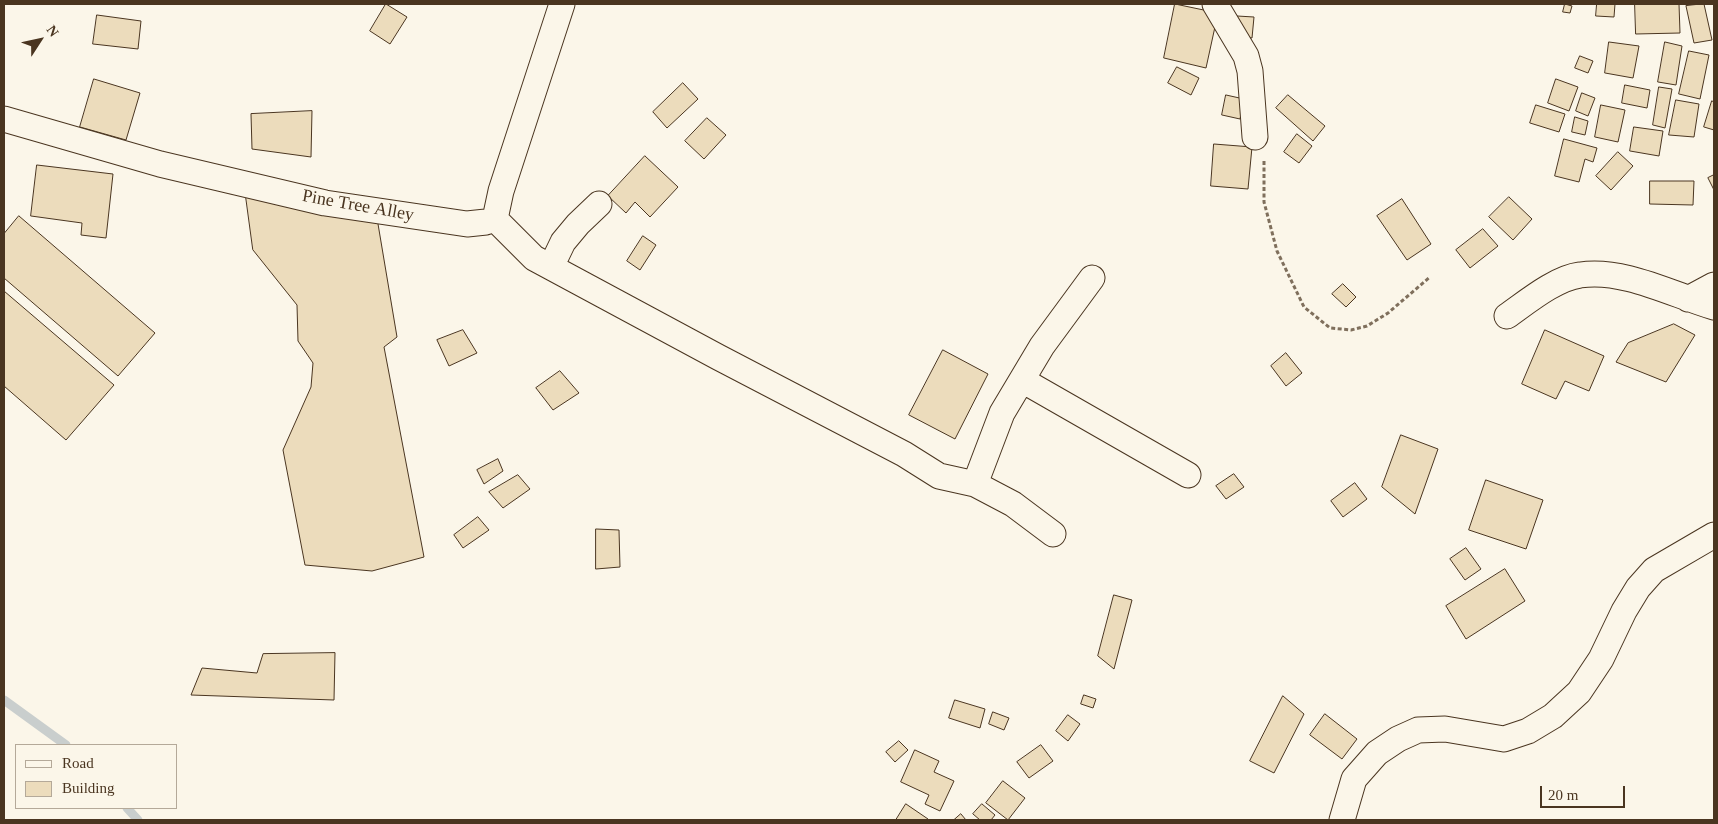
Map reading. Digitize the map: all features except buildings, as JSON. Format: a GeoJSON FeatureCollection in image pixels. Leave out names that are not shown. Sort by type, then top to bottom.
{"type":"FeatureCollection","features":[{"type":"Feature","properties":{"kind":"street"},"geometry":{"type":"LineString","coordinates":[[562,4],[501,192],[495,219],[534,258],[726,362],[904,454],[939,476],[975,484],[1013,504],[1053,534]]}},
{"type":"Feature","properties":{"kind":"street"},"geometry":{"type":"LineString","coordinates":[[1215,4],[1246,56],[1250,70],[1256,137]]}},
{"type":"Feature","properties":{"kind":"street","name":"Pine Tree Alley"},"geometry":{"type":"LineString","coordinates":[[4,119],[160,164],[325,203],[467,224],[495,219]]}},
{"type":"Feature","properties":{"kind":"street"},"geometry":{"type":"LineString","coordinates":[[552,267],[563,242],[599,204]]}},
{"type":"Feature","properties":{"kind":"street"},"geometry":{"type":"LineString","coordinates":[[1506,316],[1552,285],[1580,275],[1612,275],[1643,283],[1714,307]]}},
{"type":"Feature","properties":{"kind":"street"},"geometry":{"type":"LineString","coordinates":[[975,484],[1002,413],[1042,346],[1092,278]]}},
{"type":"Feature","properties":{"kind":"street"},"geometry":{"type":"LineString","coordinates":[[1688,299],[1714,285]]}},
{"type":"Feature","properties":{"kind":"street"},"geometry":{"type":"LineString","coordinates":[[1022,380],[1188,475]]}},
{"type":"Feature","properties":{"kind":"street"},"geometry":{"type":"LineString","coordinates":[[1342,820],[1354,779],[1377,752],[1398,739],[1418,730],[1445,729],[1504,739],[1528,731],[1553,716],[1578,692],[1601,659],[1624,611],[1638,588],[1654,570],[1714,535]]}},
{"type":"Feature","properties":{"kind":"path"},"geometry":{"type":"LineString","coordinates":[[1256,137],[1265,153],[1263,176],[1264,202],[1277,251],[1304,307],[1330,328],[1351,330],[1367,326],[1395,307],[1430,277]]}},
{"type":"Feature","properties":{"kind":"waterway"},"geometry":{"type":"LineString","coordinates":[[4,700],[65,744]]}},
{"type":"Feature","properties":{"kind":"waterway"},"geometry":{"type":"LineString","coordinates":[[128,809],[138,820]]}}]}
